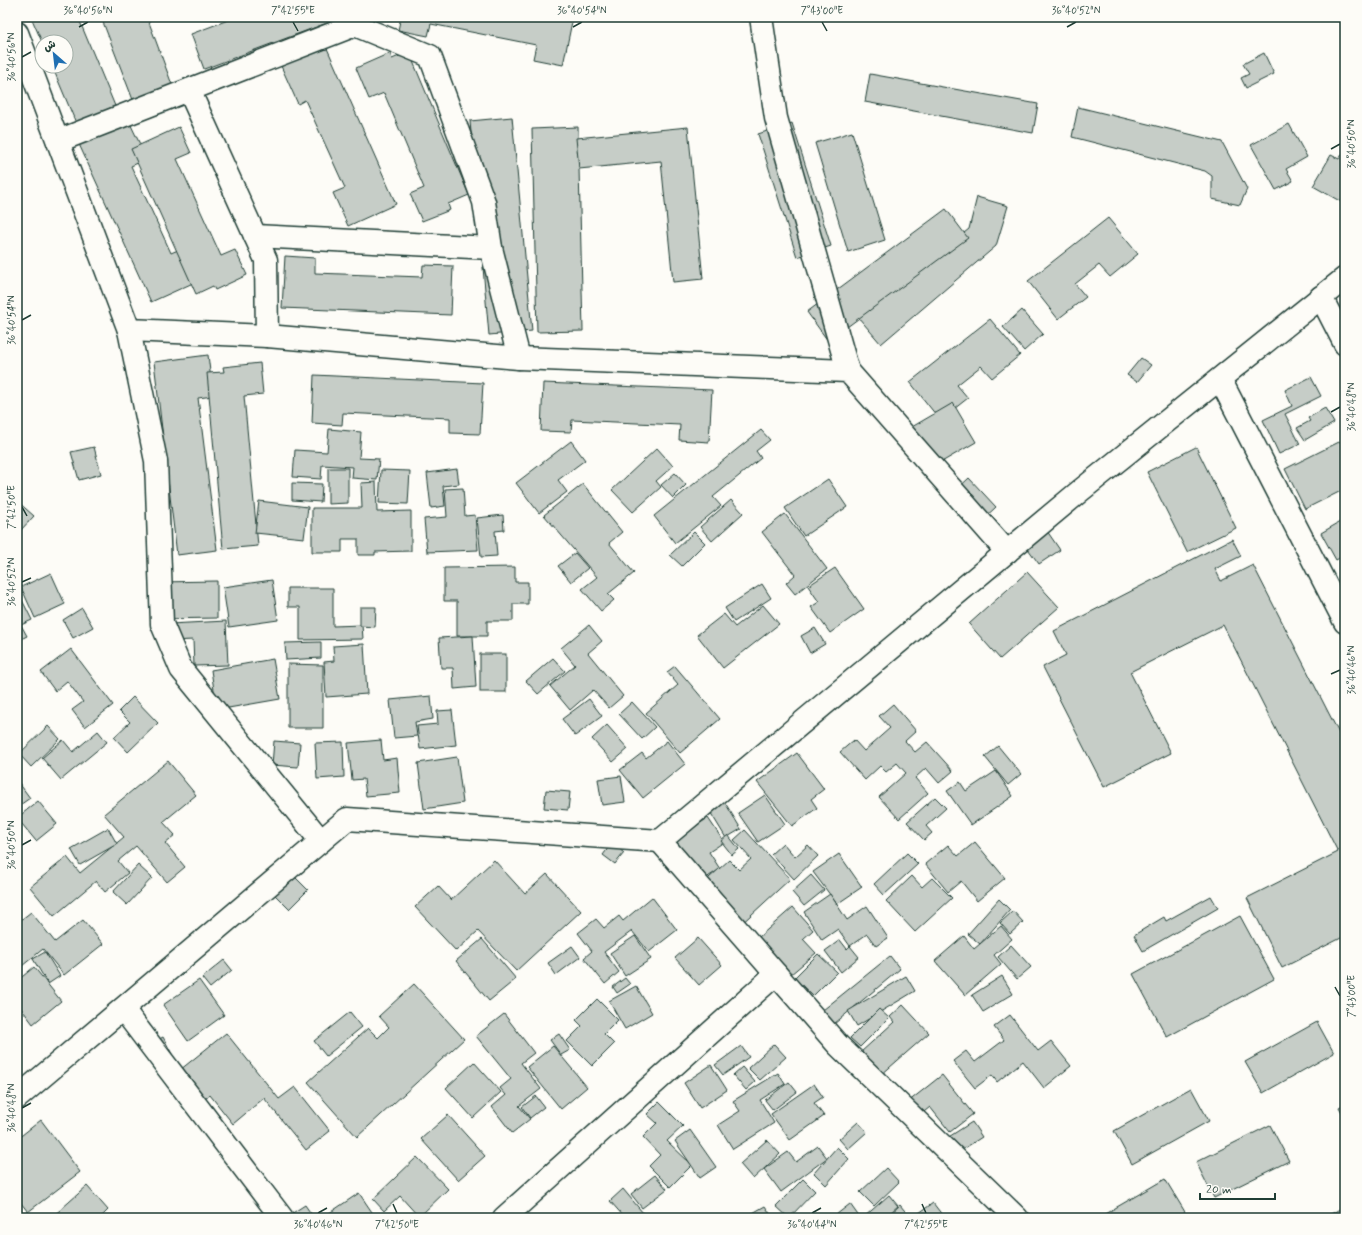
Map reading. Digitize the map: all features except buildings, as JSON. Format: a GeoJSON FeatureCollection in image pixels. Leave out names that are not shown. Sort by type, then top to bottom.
{"type":"FeatureCollection","features":[{"type":"Feature","properties":{"kind":"street"},"geometry":{"type":"LineString","coordinates":[[761,17],[776,118],[848,371],[1007,552]]}},
{"type":"Feature","properties":{"kind":"street"},"geometry":{"type":"LineString","coordinates":[[58,141],[355,25],[430,56],[484,202],[491,248],[519,358]]}},
{"type":"Feature","properties":{"kind":"street"},"geometry":{"type":"LineString","coordinates":[[17,33],[129,330],[156,461],[162,624],[181,669],[321,840]]}},
{"type":"Feature","properties":{"kind":"street"},"geometry":{"type":"LineString","coordinates":[[189,90],[266,260],[267,336]]}},
{"type":"Feature","properties":{"kind":"street"},"geometry":{"type":"LineString","coordinates":[[255,236],[491,248]]}},
{"type":"Feature","properties":{"kind":"street"},"geometry":{"type":"LineString","coordinates":[[17,1098],[346,819],[660,841],[1007,552],[1345,278]]}},
{"type":"Feature","properties":{"kind":"street"},"geometry":{"type":"LineString","coordinates":[[1321,297],[1345,344]]}},
{"type":"Feature","properties":{"kind":"street"},"geometry":{"type":"LineString","coordinates":[[129,330],[267,336],[519,358],[848,371]]}},
{"type":"Feature","properties":{"kind":"street"},"geometry":{"type":"LineString","coordinates":[[1220,379],[1345,622]]}},
{"type":"Feature","properties":{"kind":"street"},"geometry":{"type":"LineString","coordinates":[[660,841],[838,1045],[1017,1218]]}},
{"type":"Feature","properties":{"kind":"street"},"geometry":{"type":"LineString","coordinates":[[504,1218],[776,974]]}},
{"type":"Feature","properties":{"kind":"street"},"geometry":{"type":"LineString","coordinates":[[123,1009],[282,1218]]}}]}
